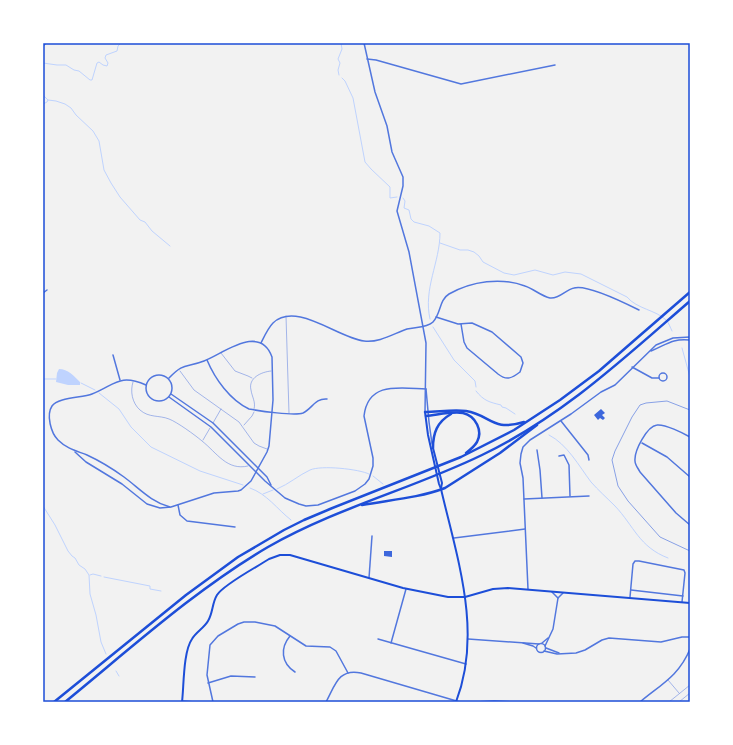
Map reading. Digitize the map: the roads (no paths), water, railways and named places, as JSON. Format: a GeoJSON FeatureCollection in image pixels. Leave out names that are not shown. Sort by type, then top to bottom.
{"type":"FeatureCollection","features":[{"type":"Feature","properties":{"kind":"highway"},"geometry":{"type":"LineString","coordinates":[[54,702],[194,588],[248,551],[284,530],[319,514],[461,457],[530,420],[599,371],[690,292]]}},
{"type":"Feature","properties":{"kind":"highway"},"geometry":{"type":"LineString","coordinates":[[356,506],[441,489],[494,457],[594,384],[690,301]]}},
{"type":"Feature","properties":{"kind":"highway"},"geometry":{"type":"LineString","coordinates":[[427,414],[466,411],[504,426],[512,426],[530,420]]}},
{"type":"Feature","properties":{"kind":"highway"},"geometry":{"type":"LineString","coordinates":[[433,448],[434,436],[437,427],[444,418],[455,413]]}},
{"type":"Feature","properties":{"kind":"highway"},"geometry":{"type":"LineString","coordinates":[[427,414],[462,413],[472,417],[476,422],[479,431],[478,442],[461,457]]}},
{"type":"Feature","properties":{"kind":"highway"},"geometry":{"type":"LineString","coordinates":[[65,702],[190,600],[229,571],[289,536],[322,520],[463,464],[508,441],[544,420]]}},
{"type":"Feature","properties":{"kind":"main road"},"geometry":{"type":"LineString","coordinates":[[427,414],[428,435],[465,597],[468,639],[466,664],[456,702]]}},
{"type":"Feature","properties":{"kind":"main road"},"geometry":{"type":"LineString","coordinates":[[433,448],[434,459]]}},
{"type":"Feature","properties":{"kind":"main road"},"geometry":{"type":"LineString","coordinates":[[183,701],[189,645],[194,636],[209,621],[215,598],[226,586],[269,558],[280,555],[290,556],[406,589],[448,597],[465,597],[497,588],[528,589],[690,603]]}},
{"type":"Feature","properties":{"kind":"street"},"geometry":{"type":"LineString","coordinates":[[43,46],[46,43]]}},
{"type":"Feature","properties":{"kind":"street"},"geometry":{"type":"LineString","coordinates":[[364,43],[375,92],[387,126],[391,149],[403,177],[403,186],[397,211],[408,248],[427,351],[427,414],[433,448]]}},
{"type":"Feature","properties":{"kind":"street"},"geometry":{"type":"LineString","coordinates":[[368,59],[460,84],[555,65]]}},
{"type":"Feature","properties":{"kind":"street"},"geometry":{"type":"LineString","coordinates":[[261,344],[268,329],[273,323],[286,316],[297,316],[304,318],[355,339],[372,341],[382,339],[407,329],[431,324],[448,295],[471,284],[489,281],[522,285],[543,296],[551,298],[560,296],[573,288],[582,287],[639,310]]}},
{"type":"Feature","properties":{"kind":"street"},"geometry":{"type":"LineString","coordinates":[[43,294],[47,290]]}},
{"type":"Feature","properties":{"kind":"street"},"geometry":{"type":"LineString","coordinates":[[436,317],[453,323],[474,323],[496,335],[520,356],[523,363],[520,372],[508,379],[498,374],[467,348],[464,342],[461,324]]}},
{"type":"Feature","properties":{"kind":"street"},"geometry":{"type":"LineString","coordinates":[[528,589],[523,478],[520,458],[523,447],[530,440],[615,384],[656,345],[678,337],[690,338]]}},
{"type":"Feature","properties":{"kind":"street"},"geometry":{"type":"LineString","coordinates":[[76,452],[86,462],[122,484],[147,504],[160,508],[171,507],[214,493],[241,490],[249,483],[268,450],[273,400],[270,353],[264,345],[253,342],[243,342],[207,360],[186,365],[178,369],[169,378]]}},
{"type":"Feature","properties":{"kind":"street"},"geometry":{"type":"LineString","coordinates":[[113,354],[120,380]]}},
{"type":"Feature","properties":{"kind":"street"},"geometry":{"type":"LineString","coordinates":[[207,360],[215,376],[236,401],[254,410],[303,413],[318,401],[327,399]]}},
{"type":"Feature","properties":{"kind":"street"},"geometry":{"type":"LineString","coordinates":[[632,367],[652,378],[659,378],[661,381],[664,381],[667,376],[665,373],[662,373],[659,375],[659,378]]}},
{"type":"Feature","properties":{"kind":"street"},"geometry":{"type":"LineString","coordinates":[[158,374],[169,378],[173,386],[169,397],[161,401],[153,400],[147,393],[146,385],[150,378],[158,374]]}},
{"type":"Feature","properties":{"kind":"street"},"geometry":{"type":"LineString","coordinates":[[146,385],[133,381],[120,380],[93,394],[62,400],[53,405],[50,416],[52,431],[62,444],[76,452],[89,456],[124,476],[155,501],[171,507]]}},
{"type":"Feature","properties":{"kind":"street"},"geometry":{"type":"LineString","coordinates":[[169,397],[211,427],[255,472],[285,498],[306,506],[318,505],[360,488],[369,479],[373,466],[364,416],[367,404],[374,395],[389,388],[426,389]]}},
{"type":"Feature","properties":{"kind":"street"},"geometry":{"type":"LineString","coordinates":[[171,394],[213,423],[267,477],[272,486]]}},
{"type":"Feature","properties":{"kind":"street"},"geometry":{"type":"LineString","coordinates":[[561,421],[588,455],[590,460]]}},
{"type":"Feature","properties":{"kind":"street"},"geometry":{"type":"LineString","coordinates":[[690,437],[665,426],[657,425],[649,429],[635,456],[636,466],[676,513],[690,525]]}},
{"type":"Feature","properties":{"kind":"street"},"geometry":{"type":"LineString","coordinates":[[642,443],[667,457],[690,477]]}},
{"type":"Feature","properties":{"kind":"street"},"geometry":{"type":"LineString","coordinates":[[536,450],[540,470],[542,498]]}},
{"type":"Feature","properties":{"kind":"street"},"geometry":{"type":"LineString","coordinates":[[559,456],[564,455],[568,462],[570,496]]}},
{"type":"Feature","properties":{"kind":"street"},"geometry":{"type":"LineString","coordinates":[[86,462],[89,456]]}},
{"type":"Feature","properties":{"kind":"street"},"geometry":{"type":"LineString","coordinates":[[524,499],[589,496]]}},
{"type":"Feature","properties":{"kind":"street"},"geometry":{"type":"LineString","coordinates":[[178,505],[180,515],[187,522],[235,527]]}},
{"type":"Feature","properties":{"kind":"street"},"geometry":{"type":"LineString","coordinates":[[452,538],[525,529]]}},
{"type":"Feature","properties":{"kind":"street"},"geometry":{"type":"LineString","coordinates":[[369,578],[372,536]]}},
{"type":"Feature","properties":{"kind":"street"},"geometry":{"type":"LineString","coordinates":[[630,597],[633,564],[635,561],[640,561],[683,569],[685,572],[682,602]]}},
{"type":"Feature","properties":{"kind":"street"},"geometry":{"type":"LineString","coordinates":[[391,643],[406,589]]}},
{"type":"Feature","properties":{"kind":"street"},"geometry":{"type":"LineString","coordinates":[[630,590],[682,596]]}},
{"type":"Feature","properties":{"kind":"street"},"geometry":{"type":"LineString","coordinates":[[551,591],[558,598]]}},
{"type":"Feature","properties":{"kind":"street"},"geometry":{"type":"LineString","coordinates":[[544,651],[555,621],[558,598],[564,592]]}},
{"type":"Feature","properties":{"kind":"street"},"geometry":{"type":"LineString","coordinates":[[213,702],[208,683],[210,645],[218,636],[238,624],[251,621],[278,628],[306,646],[328,646],[333,648],[348,672]]}},
{"type":"Feature","properties":{"kind":"street"},"geometry":{"type":"LineString","coordinates":[[290,636],[284,643],[283,651],[287,665],[294,672]]}},
{"type":"Feature","properties":{"kind":"street"},"geometry":{"type":"LineString","coordinates":[[536,648],[549,637]]}},
{"type":"Feature","properties":{"kind":"street"},"geometry":{"type":"LineString","coordinates":[[522,642],[533,646],[539,652],[544,651],[571,654],[581,652],[602,640],[610,638],[658,642],[682,637],[690,637]]}},
{"type":"Feature","properties":{"kind":"street"},"geometry":{"type":"LineString","coordinates":[[378,639],[466,664]]}},
{"type":"Feature","properties":{"kind":"street"},"geometry":{"type":"LineString","coordinates":[[468,639],[539,644],[561,654]]}},
{"type":"Feature","properties":{"kind":"street"},"geometry":{"type":"LineString","coordinates":[[640,702],[668,680],[681,666],[690,649]]}},
{"type":"Feature","properties":{"kind":"street"},"geometry":{"type":"LineString","coordinates":[[326,702],[338,679],[348,672],[359,673],[460,702]]}},
{"type":"Feature","properties":{"kind":"street"},"geometry":{"type":"LineString","coordinates":[[208,683],[231,676],[255,677]]}},
{"type":"Feature","properties":{"kind":"street"},"geometry":{"type":"LineString","coordinates":[[183,701],[195,702]]}},
{"type":"Feature","properties":{"kind":"street"},"geometry":{"type":"LineString","coordinates":[[476,702],[516,702]]}},
{"type":"Feature","properties":{"kind":"lane"},"geometry":{"type":"LineString","coordinates":[[286,316],[289,413]]}},
{"type":"Feature","properties":{"kind":"lane"},"geometry":{"type":"LineString","coordinates":[[221,352],[235,371],[248,376],[253,380]]}},
{"type":"Feature","properties":{"kind":"lane"},"geometry":{"type":"LineString","coordinates":[[178,369],[194,390],[239,422],[254,442],[268,450]]}},
{"type":"Feature","properties":{"kind":"lane"},"geometry":{"type":"LineString","coordinates":[[243,426],[252,416],[254,410],[255,405],[250,387],[253,380],[264,373],[272,372]]}},
{"type":"Feature","properties":{"kind":"lane"},"geometry":{"type":"LineString","coordinates":[[133,381],[132,395],[139,410],[151,416],[168,418],[203,441],[229,465],[239,467],[249,466]]}},
{"type":"Feature","properties":{"kind":"lane"},"geometry":{"type":"LineString","coordinates":[[203,441],[221,409]]}},
{"type":"Feature","properties":{"kind":"lane"},"geometry":{"type":"LineString","coordinates":[[668,680],[679,694]]}},
{"type":"Feature","properties":{"kind":"lane"},"geometry":{"type":"LineString","coordinates":[[670,702],[690,685]]}},
{"type":"Feature","properties":{"kind":"lane"},"geometry":{"type":"LineString","coordinates":[[679,702],[690,693]]}},
{"type":"Feature","properties":{"kind":"water"},"geometry":{"type":"Polygon","coordinates":[[[59,369],[71,373],[80,382],[80,385],[68,385],[56,382],[59,369]]]}},
{"type":"Feature","properties":{"kind":"waterway"},"geometry":{"type":"LineString","coordinates":[[43,63],[66,65],[79,71],[92,80],[97,63],[99,62],[107,66],[108,63],[105,58],[106,55],[117,51],[118,46],[121,43]]}},
{"type":"Feature","properties":{"kind":"waterway"},"geometry":{"type":"LineString","coordinates":[[339,75],[338,70],[340,63],[338,59],[342,49],[341,43]]}},
{"type":"Feature","properties":{"kind":"waterway"},"geometry":{"type":"LineString","coordinates":[[342,78],[353,98],[365,162],[390,187],[390,198],[397,197]]}},
{"type":"Feature","properties":{"kind":"waterway"},"geometry":{"type":"LineString","coordinates":[[43,95],[48,100],[43,104]]}},
{"type":"Feature","properties":{"kind":"waterway"},"geometry":{"type":"LineString","coordinates":[[48,100],[65,104],[71,108],[76,115],[93,131],[99,141],[104,170],[120,197],[140,220],[145,222],[152,231],[170,246]]}},
{"type":"Feature","properties":{"kind":"waterway"},"geometry":{"type":"LineString","coordinates":[[403,198],[405,201],[404,208],[409,210],[411,219],[414,222],[429,226],[440,233],[430,286],[428,308],[430,319]]}},
{"type":"Feature","properties":{"kind":"waterway"},"geometry":{"type":"LineString","coordinates":[[440,243],[460,250],[474,252],[483,262],[504,273],[514,275],[535,270],[553,275],[565,272],[581,274],[627,297],[636,304],[662,317],[668,322],[672,331]]}},
{"type":"Feature","properties":{"kind":"waterway"},"geometry":{"type":"LineString","coordinates":[[433,327],[454,360],[475,381],[476,387]]}},
{"type":"Feature","properties":{"kind":"waterway"},"geometry":{"type":"LineString","coordinates":[[682,348],[690,377]]}},
{"type":"Feature","properties":{"kind":"waterway"},"geometry":{"type":"LineString","coordinates":[[43,379],[56,379]]}},
{"type":"Feature","properties":{"kind":"waterway"},"geometry":{"type":"LineString","coordinates":[[81,383],[95,390]]}},
{"type":"Feature","properties":{"kind":"waterway"},"geometry":{"type":"LineString","coordinates":[[476,391],[484,399],[501,405],[515,414]]}},
{"type":"Feature","properties":{"kind":"waterway"},"geometry":{"type":"LineString","coordinates":[[99,393],[119,409],[131,427],[151,447],[200,471],[243,485]]}},
{"type":"Feature","properties":{"kind":"waterway"},"geometry":{"type":"LineString","coordinates":[[549,435],[567,450],[591,482],[622,514],[643,542],[650,548],[668,558]]}},
{"type":"Feature","properties":{"kind":"waterway"},"geometry":{"type":"LineString","coordinates":[[277,489],[306,472],[315,469],[340,468],[369,474]]}},
{"type":"Feature","properties":{"kind":"waterway"},"geometry":{"type":"LineString","coordinates":[[373,476],[383,484]]}},
{"type":"Feature","properties":{"kind":"waterway"},"geometry":{"type":"LineString","coordinates":[[250,488],[262,494],[291,520]]}},
{"type":"Feature","properties":{"kind":"waterway"},"geometry":{"type":"LineString","coordinates":[[263,494],[273,490]]}},
{"type":"Feature","properties":{"kind":"waterway"},"geometry":{"type":"LineString","coordinates":[[43,506],[55,525],[68,551],[89,575],[90,594],[101,642],[106,654]]}},
{"type":"Feature","properties":{"kind":"waterway"},"geometry":{"type":"LineString","coordinates":[[90,575],[93,574],[101,576]]}},
{"type":"Feature","properties":{"kind":"waterway"},"geometry":{"type":"LineString","coordinates":[[104,577],[150,586],[150,589],[161,591]]}},
{"type":"Feature","properties":{"kind":"waterway"},"geometry":{"type":"LineString","coordinates":[[116,671],[119,676]]}}]}
